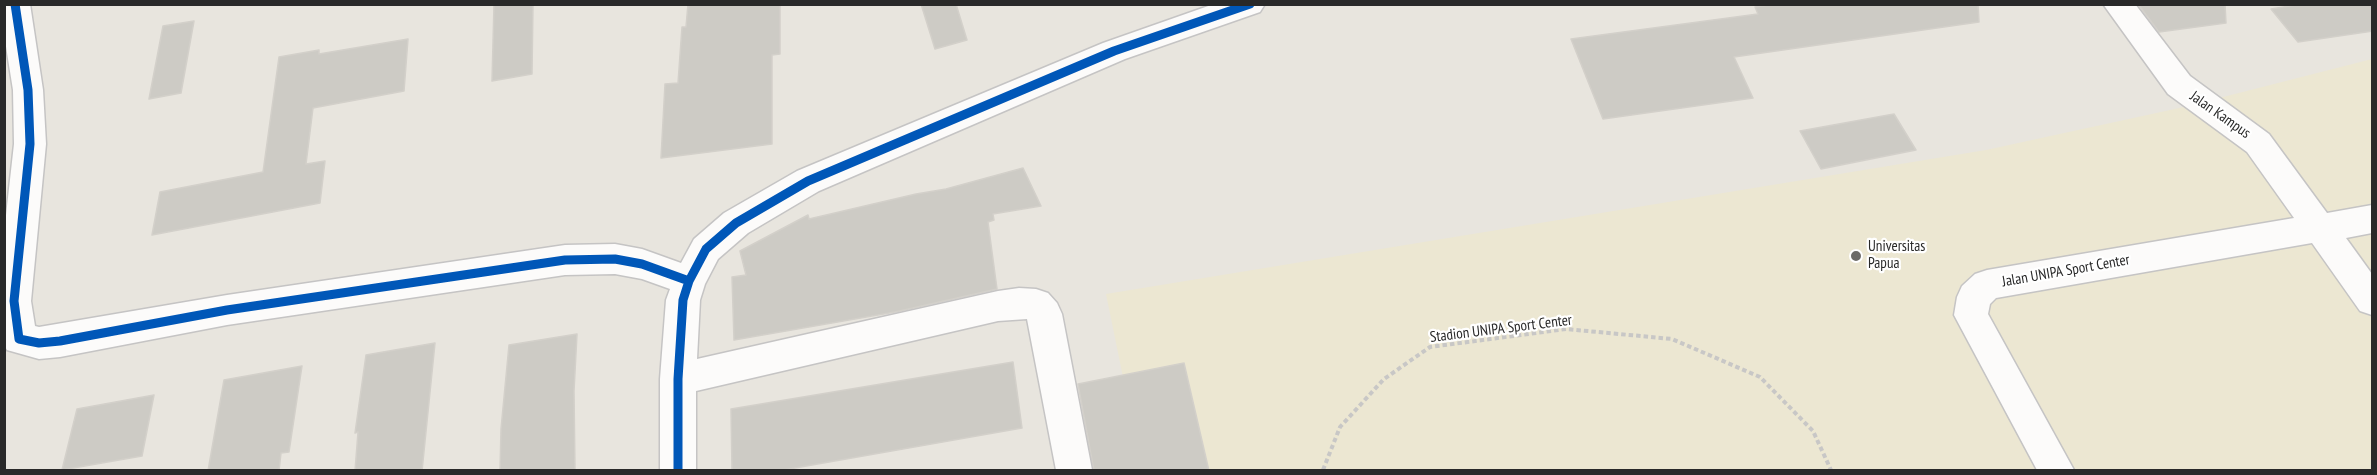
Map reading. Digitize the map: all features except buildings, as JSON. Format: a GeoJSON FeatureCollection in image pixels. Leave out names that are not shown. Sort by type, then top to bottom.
{"type":"FeatureCollection","features":[{"type":"Feature","properties":{"kind":"street"},"geometry":{"type":"LineString","coordinates":[[15,4],[13,48],[28,90],[30,144],[14,301],[12,346],[60,341],[227,310],[565,260],[615,259],[642,264],[689,281]]}},
{"type":"Feature","properties":{"kind":"street"},"geometry":{"type":"LineString","coordinates":[[678,471],[678,379],[682,300],[706,249],[736,223],[808,181],[1114,51],[1250,4]]}},
{"type":"Feature","properties":{"kind":"street","name":"Jalan Kampus"},"geometry":{"type":"LineString","coordinates":[[2118,4],[2179,85],[2258,143],[2373,300]]}},
{"type":"Feature","properties":{"kind":"street"},"geometry":{"type":"LineString","coordinates":[[2320,227],[2373,219]]}},
{"type":"Feature","properties":{"kind":"street","name":"Jalan UNIPA Sport Center"},"geometry":{"type":"LineString","coordinates":[[2056,471],[1971,315],[1974,297],[1987,285],[2320,227]]}},
{"type":"Feature","properties":{"kind":"street"},"geometry":{"type":"LineString","coordinates":[[678,379],[998,306],[1019,303],[1036,304],[1045,314],[1074,471]]}},
{"type":"Feature","properties":{"kind":"shaded area","name":"Universitas Papua"},"geometry":{"type":"Polygon","coordinates":[[[2372,59],[2372,470],[1142,470],[1106,294],[1986,150],[2184,107],[2372,59]]]}},
{"type":"Feature","properties":{"kind":"cycle path"},"geometry":{"type":"LineString","coordinates":[[15,4],[28,90],[30,144],[14,301],[19,339],[39,343],[60,341],[227,310],[565,260],[615,259],[642,264],[689,281]]}},
{"type":"Feature","properties":{"kind":"cycle path"},"geometry":{"type":"LineString","coordinates":[[678,470],[678,379],[683,300],[689,281],[706,249],[736,223],[808,181],[1114,51],[1250,4]]}},
{"type":"Feature","properties":{"kind":"place","name":"Universitas Papua"},"geometry":{"type":"Point","coordinates":[1856,256]}}]}
